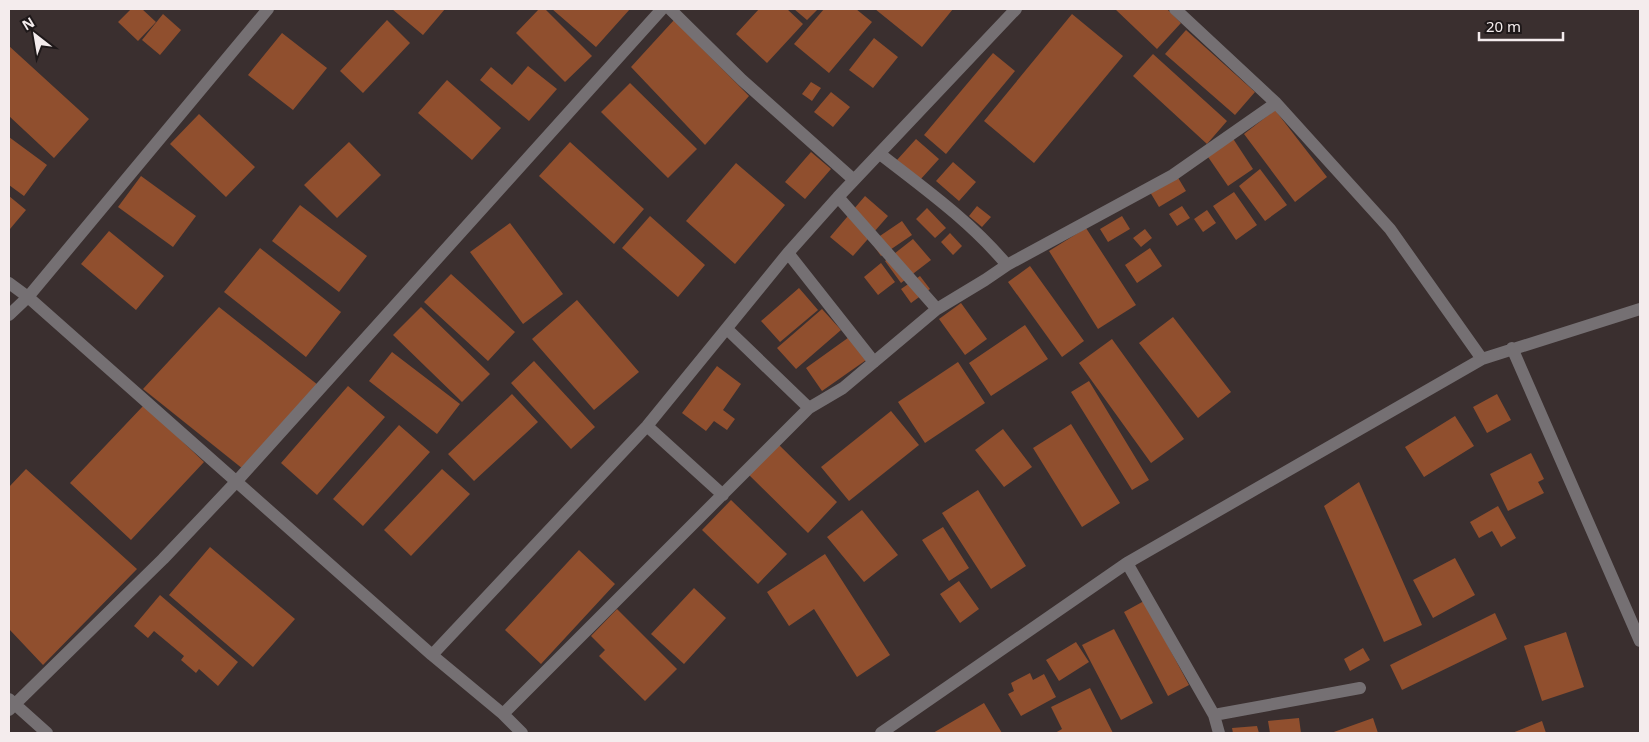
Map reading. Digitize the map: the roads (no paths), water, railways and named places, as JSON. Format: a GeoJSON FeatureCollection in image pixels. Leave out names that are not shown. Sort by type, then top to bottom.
{"type":"FeatureCollection","features":[{"type":"Feature","properties":{"kind":"street"},"geometry":{"type":"LineString","coordinates":[[9,315],[28,297],[268,9]]}},
{"type":"Feature","properties":{"kind":"street"},"geometry":{"type":"LineString","coordinates":[[47,733],[11,704],[163,559],[236,482],[662,9]]}},
{"type":"Feature","properties":{"kind":"street"},"geometry":{"type":"LineString","coordinates":[[670,9],[742,80],[854,180]]}},
{"type":"Feature","properties":{"kind":"street"},"geometry":{"type":"LineString","coordinates":[[432,655],[647,426],[788,252],[1016,9]]}},
{"type":"Feature","properties":{"kind":"street"},"geometry":{"type":"LineString","coordinates":[[1175,9],[1276,103],[1390,229],[1482,358]]}},
{"type":"Feature","properties":{"kind":"street"},"geometry":{"type":"LineString","coordinates":[[503,714],[809,408],[843,388],[937,309],[1006,265],[1173,175],[1276,103]]}},
{"type":"Feature","properties":{"kind":"street"},"geometry":{"type":"LineString","coordinates":[[880,154],[963,219],[989,244],[1006,265]]}},
{"type":"Feature","properties":{"kind":"street"},"geometry":{"type":"LineString","coordinates":[[838,197],[937,309]]}},
{"type":"Feature","properties":{"kind":"street"},"geometry":{"type":"LineString","coordinates":[[788,252],[874,362]]}},
{"type":"Feature","properties":{"kind":"street"},"geometry":{"type":"LineString","coordinates":[[9,283],[28,297],[432,655],[503,714],[522,733]]}},
{"type":"Feature","properties":{"kind":"street"},"geometry":{"type":"LineString","coordinates":[[881,733],[1127,563],[1482,358],[1640,309]]}},
{"type":"Feature","properties":{"kind":"street"},"geometry":{"type":"LineString","coordinates":[[727,329],[809,408]]}},
{"type":"Feature","properties":{"kind":"street"},"geometry":{"type":"LineString","coordinates":[[1512,348],[1640,641]]}},
{"type":"Feature","properties":{"kind":"street"},"geometry":{"type":"LineString","coordinates":[[647,426],[723,495]]}},
{"type":"Feature","properties":{"kind":"street"},"geometry":{"type":"LineString","coordinates":[[1127,563],[1214,715],[1220,733]]}},
{"type":"Feature","properties":{"kind":"street"},"geometry":{"type":"LineString","coordinates":[[1214,715],[1360,688]]}}]}
